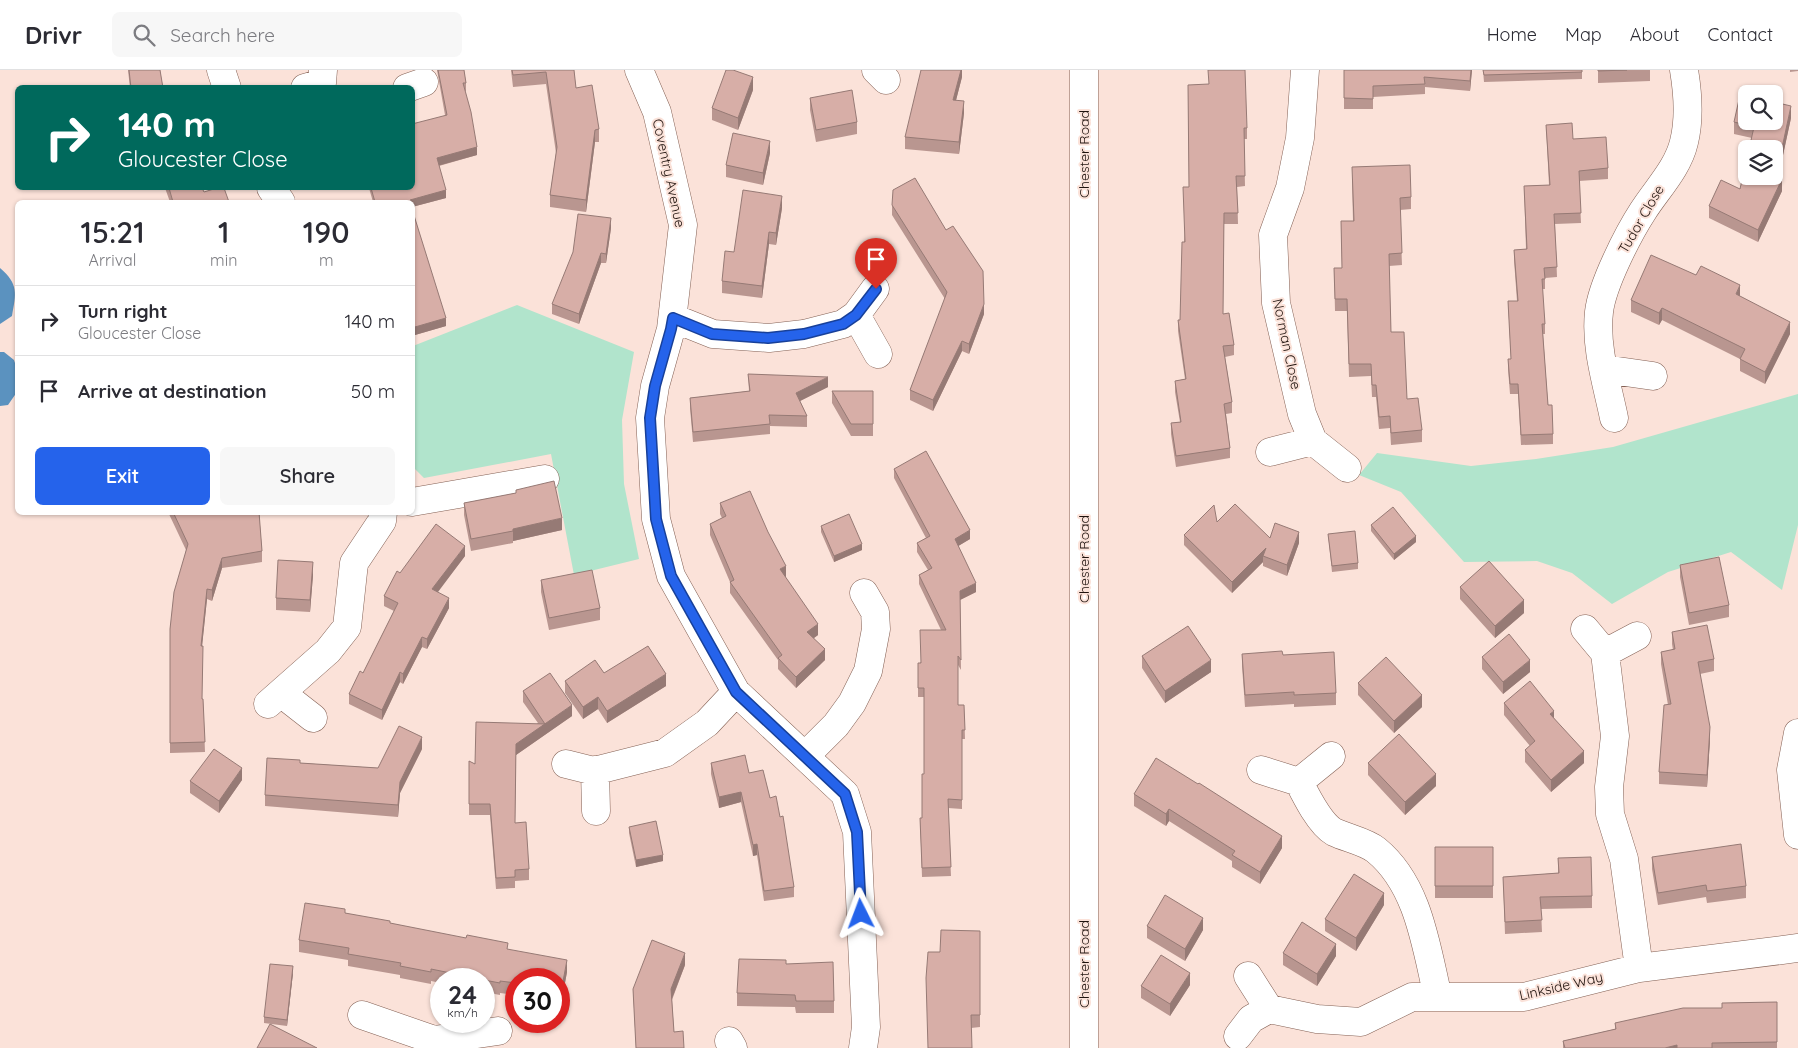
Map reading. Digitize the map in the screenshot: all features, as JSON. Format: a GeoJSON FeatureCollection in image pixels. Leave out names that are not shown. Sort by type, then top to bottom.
{"type":"FeatureCollection","features":[{"type":"Feature","properties":{"kind":"street"},"geometry":{"type":"LineString","coordinates":[[221,70],[227,85]]}},
{"type":"Feature","properties":{"kind":"street","name":"Coventry Avenue"},"geometry":{"type":"LineString","coordinates":[[639,70],[656,112],[683,225],[673,318],[655,386],[650,418],[656,519],[671,576],[736,692],[845,794],[857,832],[866,1027],[863,1048]]}},
{"type":"Feature","properties":{"kind":"street","name":"Chester Road"},"geometry":{"type":"LineString","coordinates":[[1084,70],[1084,1048]]}},
{"type":"Feature","properties":{"kind":"street","name":"Norman Close"},"geometry":{"type":"LineString","coordinates":[[1305,70],[1300,138],[1290,188],[1273,235],[1276,303],[1302,414],[1313,441],[1347,468]]}},
{"type":"Feature","properties":{"kind":"street","name":"Tudor Close"},"geometry":{"type":"LineString","coordinates":[[1614,418],[1599,343],[1599,311],[1612,271],[1642,212],[1675,164],[1684,142],[1689,98],[1684,70]]}},
{"type":"Feature","properties":{"kind":"street"},"geometry":{"type":"LineString","coordinates":[[673,318],[712,334],[768,338],[804,334],[843,324],[856,315],[876,289]]}},
{"type":"Feature","properties":{"kind":"street"},"geometry":{"type":"LineString","coordinates":[[856,315],[878,354]]}},
{"type":"Feature","properties":{"kind":"street"},"geometry":{"type":"LineString","coordinates":[[1604,369],[1653,376]]}},
{"type":"Feature","properties":{"kind":"street"},"geometry":{"type":"LineString","coordinates":[[1270,452],[1313,441]]}},
{"type":"Feature","properties":{"kind":"street"},"geometry":{"type":"LineString","coordinates":[[415,501],[545,479]]}},
{"type":"Feature","properties":{"kind":"street"},"geometry":{"type":"LineString","coordinates":[[313,718],[274,699],[328,651],[347,626],[354,563],[382,522],[383,515]]}},
{"type":"Feature","properties":{"kind":"street"},"geometry":{"type":"LineString","coordinates":[[805,756],[836,726],[852,703],[868,671],[876,629],[878,605]]}},
{"type":"Feature","properties":{"kind":"street"},"geometry":{"type":"LineString","coordinates":[[1585,629],[1605,653],[1615,736],[1609,787],[1610,814],[1624,859],[1639,968]]}},
{"type":"Feature","properties":{"kind":"street"},"geometry":{"type":"LineString","coordinates":[[1605,653],[1637,636]]}},
{"type":"Feature","properties":{"kind":"street"},"geometry":{"type":"LineString","coordinates":[[566,764],[595,770],[665,753],[707,723],[736,692]]}},
{"type":"Feature","properties":{"kind":"street"},"geometry":{"type":"LineString","coordinates":[[1798,733],[1795,771],[1798,835]]}},
{"type":"Feature","properties":{"kind":"street"},"geometry":{"type":"LineString","coordinates":[[1299,782],[1331,756]]}},
{"type":"Feature","properties":{"kind":"street"},"geometry":{"type":"LineString","coordinates":[[595,770],[596,811]]}},
{"type":"Feature","properties":{"kind":"street"},"geometry":{"type":"LineString","coordinates":[[1261,770],[1299,782],[1313,809],[1332,830],[1376,850],[1400,877],[1420,921],[1438,997]]}},
{"type":"Feature","properties":{"kind":"street","name":"Linkside Way"},"geometry":{"type":"LineString","coordinates":[[1269,1008],[1317,1019],[1361,1022],[1412,997],[1524,997],[1639,968],[1798,948]]}},
{"type":"Feature","properties":{"kind":"street"},"geometry":{"type":"LineString","coordinates":[[1238,1036],[1251,1019],[1269,1008],[1248,976]]}},
{"type":"Feature","properties":{"kind":"street"},"geometry":{"type":"LineString","coordinates":[[362,1015],[434,1044],[498,1030]]}},
{"type":"Feature","properties":{"kind":"green space"},"geometry":{"type":"Polygon","coordinates":[[[517,305],[634,352],[622,420],[624,484],[639,559],[574,575],[551,454],[424,478],[415,469],[415,345],[517,305]]]}},
{"type":"Feature","properties":{"kind":"green space"},"geometry":{"type":"Polygon","coordinates":[[[1798,394],[1798,525],[1782,590],[1731,552],[1668,572],[1612,604],[1572,573],[1537,561],[1464,562],[1401,492],[1359,475],[1377,453],[1471,466],[1536,459],[1613,447],[1798,394]]]}},
{"type":"Feature","properties":{"kind":"water"},"geometry":{"type":"Polygon","coordinates":[[[0,268],[13,284],[15,295],[12,316],[0,324],[0,268]]]}},
{"type":"Feature","properties":{"kind":"water"},"geometry":{"type":"Polygon","coordinates":[[[0,352],[4,352],[15,363],[15,395],[8,405],[0,406],[0,352]]]}},
{"type":"Feature","properties":{"kind":"building"},"geometry":{"type":"Polygon","coordinates":[[[129,70],[160,70],[162,85],[131,85],[129,70]]]}},
{"type":"Feature","properties":{"kind":"building"},"geometry":{"type":"Polygon","coordinates":[[[438,70],[464,70],[466,83],[463,83],[471,112],[477,147],[437,158],[446,190],[410,200],[374,200],[372,190],[415,190],[415,123],[447,115],[438,70]]]}},
{"type":"Feature","properties":{"kind":"building"},"geometry":{"type":"Polygon","coordinates":[[[512,70],[574,70],[576,88],[592,85],[599,129],[595,130],[586,200],[550,195],[557,147],[546,72],[513,75],[512,70]]]}},
{"type":"Feature","properties":{"kind":"building"},"geometry":{"type":"Polygon","coordinates":[[[726,70],[733,70],[753,77],[738,118],[712,108],[726,70]]]}},
{"type":"Feature","properties":{"kind":"building"},"geometry":{"type":"Polygon","coordinates":[[[921,70],[961,70],[953,100],[964,101],[959,142],[905,137],[921,70]]]}},
{"type":"Feature","properties":{"kind":"building"},"geometry":{"type":"Polygon","coordinates":[[[1208,70],[1245,70],[1247,128],[1244,128],[1245,176],[1236,176],[1238,213],[1224,213],[1223,314],[1229,313],[1234,345],[1223,346],[1232,402],[1224,404],[1230,448],[1176,456],[1171,423],[1181,422],[1175,381],[1186,379],[1178,320],[1180,320],[1182,242],[1185,242],[1183,187],[1189,187],[1188,85],[1209,84],[1208,70]]]}},
{"type":"Feature","properties":{"kind":"building"},"geometry":{"type":"Polygon","coordinates":[[[1344,70],[1471,70],[1470,81],[1424,77],[1425,84],[1373,86],[1373,99],[1344,98],[1344,70]]]}},
{"type":"Feature","properties":{"kind":"building"},"geometry":{"type":"Polygon","coordinates":[[[1483,70],[1582,70],[1582,72],[1484,75],[1483,70]]]}},
{"type":"Feature","properties":{"kind":"building"},"geometry":{"type":"Polygon","coordinates":[[[852,90],[857,122],[816,130],[810,98],[852,90]]]}},
{"type":"Feature","properties":{"kind":"building"},"geometry":{"type":"Polygon","coordinates":[[[1738,104],[1738,123],[1734,122],[1738,104]]]}},
{"type":"Feature","properties":{"kind":"building"},"geometry":{"type":"Polygon","coordinates":[[[1783,104],[1791,106],[1783,143],[1783,140],[1751,140],[1753,130],[1783,130],[1783,104]]]}},
{"type":"Feature","properties":{"kind":"building"},"geometry":{"type":"Polygon","coordinates":[[[1572,123],[1573,139],[1606,137],[1608,168],[1579,171],[1581,213],[1554,214],[1557,267],[1544,268],[1545,279],[1542,279],[1545,324],[1542,324],[1548,405],[1552,405],[1553,434],[1521,435],[1518,384],[1510,384],[1508,359],[1511,359],[1508,301],[1518,301],[1514,250],[1527,249],[1524,186],[1550,185],[1546,125],[1572,123]]]}},
{"type":"Feature","properties":{"kind":"building"},"geometry":{"type":"Polygon","coordinates":[[[733,133],[770,141],[763,173],[726,165],[733,133]]]}},
{"type":"Feature","properties":{"kind":"building"},"geometry":{"type":"Polygon","coordinates":[[[1410,165],[1411,197],[1400,198],[1402,253],[1389,254],[1391,332],[1404,332],[1407,399],[1418,398],[1422,430],[1391,433],[1390,416],[1379,417],[1376,385],[1372,385],[1371,364],[1349,364],[1347,299],[1335,299],[1334,268],[1342,268],[1341,221],[1354,221],[1352,167],[1410,165]]]}},
{"type":"Feature","properties":{"kind":"building"},"geometry":{"type":"Polygon","coordinates":[[[915,178],[946,230],[953,226],[983,271],[984,304],[969,344],[962,341],[933,400],[910,390],[947,292],[892,205],[893,190],[915,178]]]}},
{"type":"Feature","properties":{"kind":"building"},"geometry":{"type":"Polygon","coordinates":[[[1721,180],[1740,189],[1741,185],[1779,185],[1758,230],[1709,206],[1721,180]]]}},
{"type":"Feature","properties":{"kind":"building"},"geometry":{"type":"Polygon","coordinates":[[[170,190],[203,190],[204,192],[225,190],[228,200],[172,200],[170,190]]]}},
{"type":"Feature","properties":{"kind":"building"},"geometry":{"type":"Polygon","coordinates":[[[743,190],[782,196],[776,233],[769,232],[762,286],[722,281],[725,251],[734,252],[743,190]]]}},
{"type":"Feature","properties":{"kind":"building"},"geometry":{"type":"Polygon","coordinates":[[[578,214],[611,218],[606,254],[601,253],[579,314],[552,304],[573,252],[578,214]]]}},
{"type":"Feature","properties":{"kind":"building"},"geometry":{"type":"Polygon","coordinates":[[[415,219],[446,318],[415,327],[415,219]]]}},
{"type":"Feature","properties":{"kind":"building"},"geometry":{"type":"Polygon","coordinates":[[[1651,255],[1696,275],[1701,266],[1740,285],[1736,294],[1790,322],[1765,372],[1740,359],[1745,349],[1662,308],[1659,313],[1631,300],[1651,255]]]}},
{"type":"Feature","properties":{"kind":"building"},"geometry":{"type":"Polygon","coordinates":[[[748,374],[828,377],[796,393],[807,416],[769,415],[770,424],[693,432],[690,398],[750,391],[748,374]]]}},
{"type":"Feature","properties":{"kind":"building"},"geometry":{"type":"Polygon","coordinates":[[[832,391],[873,391],[873,424],[851,424],[832,391]]]}},
{"type":"Feature","properties":{"kind":"building"},"geometry":{"type":"Polygon","coordinates":[[[926,451],[970,530],[955,539],[976,583],[960,591],[961,660],[958,656],[958,705],[964,705],[965,730],[962,730],[962,800],[948,799],[951,867],[922,868],[920,818],[922,818],[922,774],[924,774],[924,688],[918,688],[918,663],[921,663],[920,630],[946,630],[919,575],[932,568],[917,543],[930,536],[894,469],[926,451]]]}},
{"type":"Feature","properties":{"kind":"building"},"geometry":{"type":"Polygon","coordinates":[[[554,481],[562,518],[513,529],[513,531],[471,539],[464,503],[516,493],[516,490],[554,481]]]}},
{"type":"Feature","properties":{"kind":"building"},"geometry":{"type":"Polygon","coordinates":[[[750,491],[768,532],[786,566],[780,569],[818,624],[807,632],[825,649],[796,677],[778,658],[782,655],[730,582],[734,580],[710,524],[726,516],[720,503],[750,491]]]}},
{"type":"Feature","properties":{"kind":"building"},"geometry":{"type":"Polygon","coordinates":[[[1235,504],[1270,538],[1275,523],[1299,532],[1287,565],[1263,556],[1266,548],[1232,582],[1184,535],[1214,505],[1217,522],[1235,504]]]}},
{"type":"Feature","properties":{"kind":"building"},"geometry":{"type":"Polygon","coordinates":[[[1393,507],[1416,536],[1394,554],[1371,525],[1393,507]]]}},
{"type":"Feature","properties":{"kind":"building"},"geometry":{"type":"Polygon","coordinates":[[[849,514],[862,544],[834,556],[821,526],[849,514]]]}},
{"type":"Feature","properties":{"kind":"building"},"geometry":{"type":"Polygon","coordinates":[[[174,515],[259,515],[262,551],[222,558],[212,590],[207,589],[201,646],[203,646],[202,699],[205,742],[170,743],[170,629],[174,592],[188,544],[174,515]]]}},
{"type":"Feature","properties":{"kind":"building"},"geometry":{"type":"Polygon","coordinates":[[[436,524],[465,546],[432,589],[449,598],[427,639],[422,637],[403,674],[400,672],[382,710],[349,694],[360,671],[363,673],[398,603],[384,596],[397,571],[400,573],[436,524]]]}},
{"type":"Feature","properties":{"kind":"building"},"geometry":{"type":"Polygon","coordinates":[[[1355,531],[1358,563],[1332,566],[1328,534],[1355,531]]]}},
{"type":"Feature","properties":{"kind":"building"},"geometry":{"type":"Polygon","coordinates":[[[1719,557],[1729,605],[1689,613],[1680,565],[1719,557]]]}},
{"type":"Feature","properties":{"kind":"building"},"geometry":{"type":"Polygon","coordinates":[[[278,560],[313,562],[310,600],[276,598],[278,560]]]}},
{"type":"Feature","properties":{"kind":"building"},"geometry":{"type":"Polygon","coordinates":[[[1489,561],[1524,600],[1495,626],[1460,587],[1489,561]]]}},
{"type":"Feature","properties":{"kind":"building"},"geometry":{"type":"Polygon","coordinates":[[[592,570],[600,608],[549,618],[541,580],[592,570]]]}},
{"type":"Feature","properties":{"kind":"building"},"geometry":{"type":"Polygon","coordinates":[[[1707,625],[1714,659],[1698,662],[1710,727],[1707,775],[1659,772],[1664,705],[1671,704],[1661,652],[1675,649],[1672,632],[1707,625]]]}},
{"type":"Feature","properties":{"kind":"building"},"geometry":{"type":"Polygon","coordinates":[[[1188,626],[1211,660],[1165,691],[1142,656],[1188,626]]]}},
{"type":"Feature","properties":{"kind":"building"},"geometry":{"type":"Polygon","coordinates":[[[1509,634],[1530,660],[1503,682],[1482,657],[1509,634]]]}},
{"type":"Feature","properties":{"kind":"building"},"geometry":{"type":"Polygon","coordinates":[[[648,646],[666,674],[607,711],[598,697],[583,707],[565,681],[595,660],[604,673],[648,646]]]}},
{"type":"Feature","properties":{"kind":"building"},"geometry":{"type":"Polygon","coordinates":[[[1282,651],[1283,655],[1334,652],[1336,693],[1294,695],[1294,692],[1245,695],[1242,654],[1282,651]]]}},
{"type":"Feature","properties":{"kind":"building"},"geometry":{"type":"Polygon","coordinates":[[[1386,657],[1422,695],[1394,721],[1358,683],[1386,657]]]}},
{"type":"Feature","properties":{"kind":"building"},"geometry":{"type":"Polygon","coordinates":[[[550,673],[572,705],[545,724],[523,691],[550,673]]]}},
{"type":"Feature","properties":{"kind":"building"},"geometry":{"type":"Polygon","coordinates":[[[1530,681],[1554,711],[1550,714],[1584,751],[1551,780],[1525,750],[1535,741],[1504,703],[1530,681]]]}},
{"type":"Feature","properties":{"kind":"building"},"geometry":{"type":"Polygon","coordinates":[[[476,722],[545,724],[516,744],[515,823],[526,822],[529,869],[515,870],[515,877],[496,878],[490,804],[469,804],[469,761],[475,764],[476,722]]]}},
{"type":"Feature","properties":{"kind":"building"},"geometry":{"type":"Polygon","coordinates":[[[399,726],[422,737],[400,782],[398,805],[265,795],[267,758],[300,760],[300,763],[378,768],[399,726]]]}},
{"type":"Feature","properties":{"kind":"building"},"geometry":{"type":"Polygon","coordinates":[[[1399,734],[1436,774],[1405,802],[1368,763],[1399,734]]]}},
{"type":"Feature","properties":{"kind":"building"},"geometry":{"type":"Polygon","coordinates":[[[214,749],[242,768],[219,801],[190,781],[214,749]]]}},
{"type":"Feature","properties":{"kind":"building"},"geometry":{"type":"Polygon","coordinates":[[[745,755],[749,773],[763,770],[770,798],[776,796],[780,817],[783,816],[794,887],[764,891],[757,844],[753,845],[741,792],[719,797],[711,763],[745,755]]]}},
{"type":"Feature","properties":{"kind":"building"},"geometry":{"type":"Polygon","coordinates":[[[1156,758],[1282,836],[1260,872],[1232,855],[1235,851],[1169,809],[1166,814],[1134,794],[1156,758]]]}},
{"type":"Feature","properties":{"kind":"building"},"geometry":{"type":"Polygon","coordinates":[[[656,821],[663,855],[636,860],[629,827],[656,821]]]}},
{"type":"Feature","properties":{"kind":"building"},"geometry":{"type":"Polygon","coordinates":[[[1741,844],[1746,886],[1707,891],[1706,885],[1658,893],[1652,857],[1741,844]]]}},
{"type":"Feature","properties":{"kind":"building"},"geometry":{"type":"Polygon","coordinates":[[[1435,847],[1493,847],[1493,886],[1435,886],[1435,847]]]}},
{"type":"Feature","properties":{"kind":"building"},"geometry":{"type":"Polygon","coordinates":[[[1591,857],[1592,896],[1540,897],[1542,920],[1505,922],[1503,877],[1559,873],[1558,858],[1591,857]]]}},
{"type":"Feature","properties":{"kind":"building"},"geometry":{"type":"Polygon","coordinates":[[[1354,874],[1384,893],[1356,938],[1325,919],[1354,874]]]}},
{"type":"Feature","properties":{"kind":"building"},"geometry":{"type":"Polygon","coordinates":[[[1165,895],[1203,918],[1185,949],[1147,926],[1165,895]]]}},
{"type":"Feature","properties":{"kind":"building"},"geometry":{"type":"Polygon","coordinates":[[[305,903],[345,909],[345,913],[466,938],[467,935],[508,943],[507,949],[567,960],[566,968],[505,968],[505,982],[500,981],[500,983],[495,982],[495,968],[430,968],[430,972],[400,966],[401,963],[348,954],[349,948],[299,940],[305,903]]]}},
{"type":"Feature","properties":{"kind":"building"},"geometry":{"type":"Polygon","coordinates":[[[1302,922],[1336,944],[1317,974],[1283,953],[1302,922]]]}},
{"type":"Feature","properties":{"kind":"building"},"geometry":{"type":"Polygon","coordinates":[[[941,930],[980,931],[980,1015],[971,1015],[972,1048],[928,1048],[926,978],[928,952],[940,952],[941,930]]]}},
{"type":"Feature","properties":{"kind":"building"},"geometry":{"type":"Polygon","coordinates":[[[652,940],[685,953],[671,989],[674,1032],[683,1031],[684,1048],[636,1048],[633,989],[652,940]]]}},
{"type":"Feature","properties":{"kind":"building"},"geometry":{"type":"Polygon","coordinates":[[[1161,955],[1190,973],[1170,1004],[1141,986],[1161,955]]]}},
{"type":"Feature","properties":{"kind":"building"},"geometry":{"type":"Polygon","coordinates":[[[739,959],[786,960],[786,964],[833,962],[834,1001],[796,1001],[795,995],[737,993],[739,959]]]}},
{"type":"Feature","properties":{"kind":"building"},"geometry":{"type":"Polygon","coordinates":[[[270,964],[293,966],[287,1020],[264,1017],[270,964]]]}},
{"type":"Feature","properties":{"kind":"building"},"geometry":{"type":"Polygon","coordinates":[[[1777,1002],[1777,1042],[1712,1043],[1712,1048],[1677,1048],[1677,1045],[1665,1048],[1565,1048],[1563,1041],[1616,1029],[1615,1023],[1683,1008],[1722,1008],[1722,1003],[1777,1002]]]}},
{"type":"Feature","properties":{"kind":"building"},"geometry":{"type":"Polygon","coordinates":[[[270,1024],[317,1048],[257,1048],[270,1024]]]}},
{"type":"Feature","properties":{"kind":"route"},"geometry":{"type":"LineString","coordinates":[[861,914],[857,832],[845,794],[736,692],[671,576],[656,519],[650,418],[655,386],[673,318],[712,334],[768,338],[804,334],[843,324],[856,315],[876,289]]}}]}
